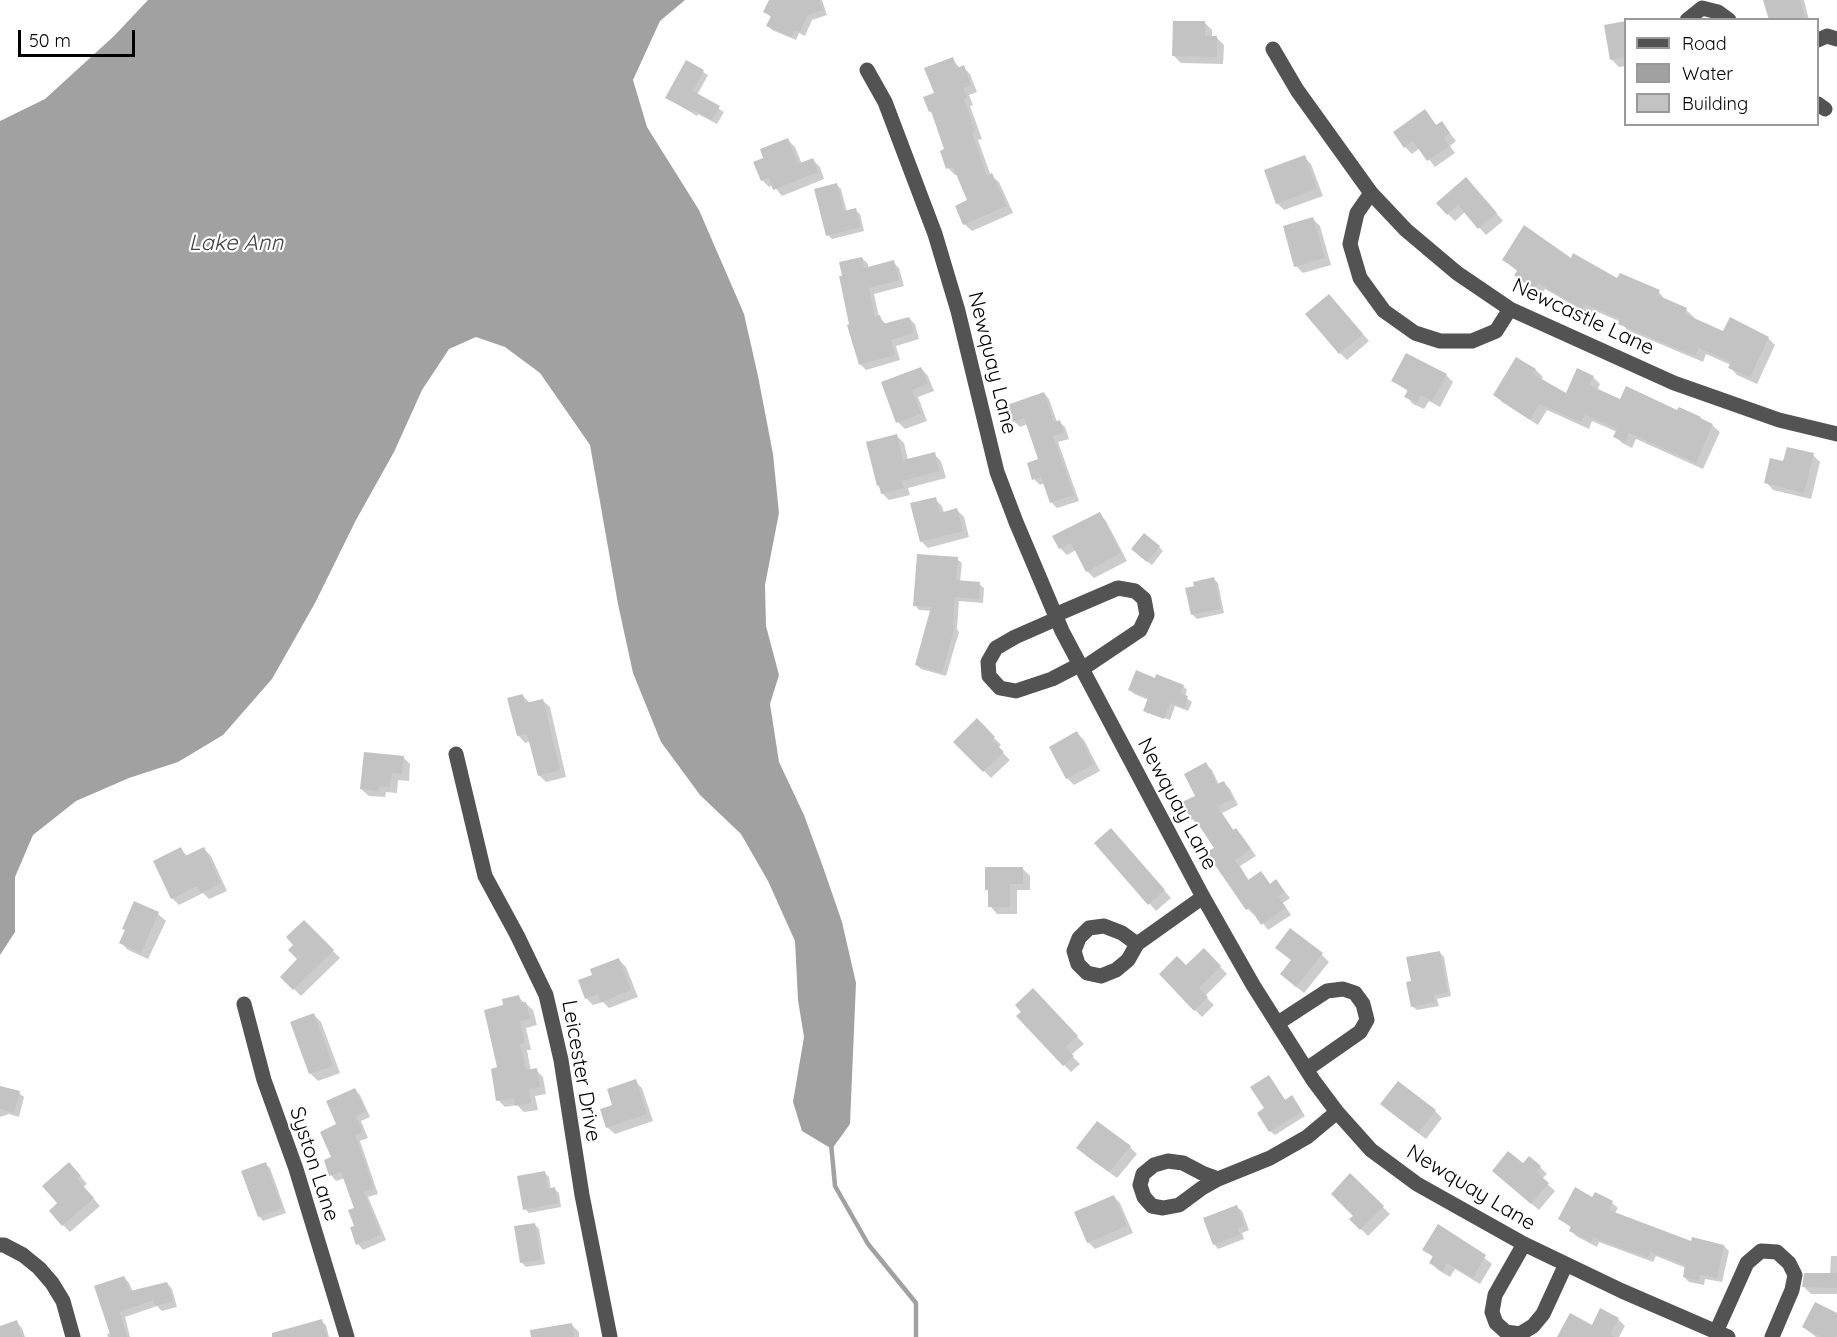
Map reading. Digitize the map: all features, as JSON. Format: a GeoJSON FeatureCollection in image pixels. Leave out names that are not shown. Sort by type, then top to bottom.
{"type":"FeatureCollection","features":[{"type":"Feature","properties":{"kind":"street"},"geometry":{"type":"LineString","coordinates":[[1690,18],[1702,8],[1718,12],[1726,18]]}},
{"type":"Feature","properties":{"kind":"street"},"geometry":{"type":"LineString","coordinates":[[1819,40],[1827,36],[1837,39]]}},
{"type":"Feature","properties":{"kind":"street","name":"Newcastle Lane"},"geometry":{"type":"LineString","coordinates":[[1273,49],[1297,90],[1371,192],[1406,231],[1457,273],[1510,309],[1674,383],[1779,420],[1837,434]]}},
{"type":"Feature","properties":{"kind":"street","name":"Newquay Lane"},"geometry":{"type":"LineString","coordinates":[[867,70],[885,102],[938,244],[958,311],[998,472],[1016,522],[1056,617],[1080,667],[1203,897],[1307,1069],[1337,1112],[1371,1150],[1416,1184],[1524,1244],[1658,1308],[1722,1335]]}},
{"type":"Feature","properties":{"kind":"street"},"geometry":{"type":"LineString","coordinates":[[1371,192],[1357,213],[1350,244],[1360,278],[1384,311],[1415,333],[1440,341],[1472,341],[1496,331],[1510,309]]}},
{"type":"Feature","properties":{"kind":"street"},"geometry":{"type":"LineString","coordinates":[[1118,588],[1135,591],[1144,599],[1147,615],[1140,630],[1080,667],[1016,691],[1000,688],[989,676],[987,662],[996,648],[1056,617],[1118,588]]}},
{"type":"Feature","properties":{"kind":"street","name":"Leicester Drive"},"geometry":{"type":"LineString","coordinates":[[456,754],[485,876],[546,995],[561,1060],[582,1195],[610,1337]]}},
{"type":"Feature","properties":{"kind":"street"},"geometry":{"type":"LineString","coordinates":[[1137,944],[1203,897]]}},
{"type":"Feature","properties":{"kind":"street"},"geometry":{"type":"LineString","coordinates":[[1278,1023],[1327,991],[1343,989],[1355,993],[1363,1004],[1367,1020],[1360,1032],[1307,1069]]}},
{"type":"Feature","properties":{"kind":"street","name":"Syston Lane"},"geometry":{"type":"LineString","coordinates":[[244,1004],[264,1080],[296,1169],[347,1337]]}},
{"type":"Feature","properties":{"kind":"street"},"geometry":{"type":"LineString","coordinates":[[1218,1179],[1183,1163],[1168,1161],[1154,1165],[1143,1174],[1140,1185],[1144,1197],[1152,1206],[1163,1208],[1179,1205],[1218,1179],[1270,1158],[1307,1137],[1337,1112]]}},
{"type":"Feature","properties":{"kind":"street"},"geometry":{"type":"LineString","coordinates":[[1524,1244],[1495,1295],[1492,1311],[1497,1323],[1506,1332],[1520,1334],[1533,1326],[1543,1314],[1566,1264]]}},
{"type":"Feature","properties":{"kind":"street"},"geometry":{"type":"LineString","coordinates":[[0,1245],[23,1255],[52,1282],[63,1300],[73,1337]]}},
{"type":"Feature","properties":{"kind":"street"},"geometry":{"type":"LineString","coordinates":[[1722,1335],[1747,1263],[1761,1251],[1777,1252],[1789,1263],[1795,1275],[1792,1290],[1772,1337]]}},
{"type":"Feature","properties":{"kind":"water","name":"Lake Ann"},"geometry":{"type":"Polygon","coordinates":[[[148,0],[685,0],[660,21],[633,80],[647,127],[699,210],[744,314],[773,454],[779,513],[765,585],[766,626],[779,675],[770,704],[779,762],[804,815],[823,867],[842,922],[856,983],[850,1124],[832,1149],[802,1131],[793,1102],[804,1037],[798,1000],[795,941],[768,881],[741,834],[700,795],[661,742],[633,673],[618,604],[590,445],[540,373],[505,347],[476,337],[449,349],[422,390],[394,452],[356,520],[315,603],[272,679],[223,735],[178,762],[129,778],[76,801],[33,835],[15,877],[15,932],[0,955],[0,121],[45,99],[114,36],[148,0]]]}},
{"type":"Feature","properties":{"kind":"building"},"geometry":{"type":"Polygon","coordinates":[[[769,0],[820,0],[823,10],[808,15],[800,32],[795,30],[791,37],[766,26],[771,16],[763,12],[769,0]]]}},
{"type":"Feature","properties":{"kind":"building"},"geometry":{"type":"Polygon","coordinates":[[[1763,0],[1800,0],[1805,17],[1803,18],[1768,18],[1763,0]]]}},
{"type":"Feature","properties":{"kind":"building"},"geometry":{"type":"Polygon","coordinates":[[[1173,21],[1205,21],[1205,36],[1217,36],[1217,57],[1172,56],[1173,21]]]}},
{"type":"Feature","properties":{"kind":"building"},"geometry":{"type":"Polygon","coordinates":[[[1624,21],[1624,57],[1610,60],[1604,25],[1624,21]]]}},
{"type":"Feature","properties":{"kind":"building"},"geometry":{"type":"Polygon","coordinates":[[[953,57],[957,68],[964,65],[971,85],[963,88],[967,98],[964,99],[975,132],[972,133],[987,176],[992,173],[1007,206],[963,225],[955,206],[967,200],[953,167],[946,169],[940,151],[944,149],[931,111],[929,112],[923,97],[934,93],[924,68],[953,57]]]}},
{"type":"Feature","properties":{"kind":"building"},"geometry":{"type":"Polygon","coordinates":[[[686,60],[704,70],[693,91],[720,106],[712,120],[665,98],[686,60]]]}},
{"type":"Feature","properties":{"kind":"building"},"geometry":{"type":"Polygon","coordinates":[[[1425,109],[1436,125],[1442,121],[1450,133],[1444,138],[1449,146],[1427,161],[1413,141],[1404,148],[1393,132],[1425,109]]]}},
{"type":"Feature","properties":{"kind":"building"},"geometry":{"type":"Polygon","coordinates":[[[788,138],[798,164],[813,158],[818,172],[773,190],[769,178],[761,181],[753,162],[763,158],[760,149],[788,138]]]}},
{"type":"Feature","properties":{"kind":"building"},"geometry":{"type":"Polygon","coordinates":[[[1305,155],[1317,189],[1276,204],[1264,170],[1305,155]]]}},
{"type":"Feature","properties":{"kind":"building"},"geometry":{"type":"Polygon","coordinates":[[[1466,177],[1497,213],[1478,229],[1458,205],[1447,215],[1436,203],[1466,177]]]}},
{"type":"Feature","properties":{"kind":"building"},"geometry":{"type":"Polygon","coordinates":[[[837,183],[844,211],[856,208],[861,227],[826,236],[814,189],[837,183]]]}},
{"type":"Feature","properties":{"kind":"building"},"geometry":{"type":"Polygon","coordinates":[[[1313,217],[1325,258],[1294,267],[1283,226],[1313,217]]]}},
{"type":"Feature","properties":{"kind":"building"},"geometry":{"type":"Polygon","coordinates":[[[1524,225],[1571,258],[1573,253],[1617,278],[1620,273],[1660,290],[1657,295],[1687,308],[1685,314],[1723,331],[1730,317],[1769,337],[1750,377],[1728,368],[1731,362],[1699,348],[1695,356],[1618,324],[1620,319],[1585,304],[1582,309],[1538,283],[1535,288],[1514,275],[1518,270],[1502,260],[1524,225]]]}},
{"type":"Feature","properties":{"kind":"building"},"geometry":{"type":"Polygon","coordinates":[[[862,257],[864,268],[894,260],[899,280],[869,288],[875,317],[880,315],[883,324],[909,317],[914,333],[891,340],[895,355],[859,365],[847,325],[849,324],[839,276],[842,276],[839,262],[862,257]]]}},
{"type":"Feature","properties":{"kind":"building"},"geometry":{"type":"Polygon","coordinates":[[[1329,294],[1363,334],[1339,354],[1305,314],[1329,294]]]}},
{"type":"Feature","properties":{"kind":"building"},"geometry":{"type":"Polygon","coordinates":[[[1406,353],[1447,374],[1432,401],[1421,395],[1417,403],[1404,397],[1408,390],[1391,381],[1406,353]]]}},
{"type":"Feature","properties":{"kind":"building"},"geometry":{"type":"Polygon","coordinates":[[[1516,357],[1536,369],[1533,374],[1566,393],[1577,368],[1594,376],[1589,385],[1620,399],[1626,386],[1677,410],[1679,407],[1713,424],[1696,463],[1629,433],[1625,442],[1613,437],[1617,429],[1585,415],[1581,422],[1539,404],[1530,420],[1493,395],[1516,357]]]}},
{"type":"Feature","properties":{"kind":"building"},"geometry":{"type":"Polygon","coordinates":[[[921,367],[928,384],[912,390],[921,414],[896,423],[881,382],[921,367]]]}},
{"type":"Feature","properties":{"kind":"building"},"geometry":{"type":"Polygon","coordinates":[[[1044,392],[1054,422],[1060,420],[1064,433],[1053,436],[1074,495],[1050,503],[1041,477],[1032,480],[1027,463],[1038,459],[1024,418],[1013,422],[1007,405],[1044,392]]]}},
{"type":"Feature","properties":{"kind":"building"},"geometry":{"type":"Polygon","coordinates":[[[897,434],[903,460],[935,452],[939,471],[902,481],[904,488],[881,494],[866,442],[897,434]]]}},
{"type":"Feature","properties":{"kind":"building"},"geometry":{"type":"Polygon","coordinates":[[[1787,447],[1814,453],[1804,493],[1764,483],[1770,458],[1783,461],[1787,447]]]}},
{"type":"Feature","properties":{"kind":"building"},"geometry":{"type":"Polygon","coordinates":[[[936,497],[940,513],[957,508],[963,531],[920,542],[910,503],[936,497]]]}},
{"type":"Feature","properties":{"kind":"building"},"geometry":{"type":"Polygon","coordinates":[[[1100,512],[1121,553],[1086,572],[1071,543],[1059,549],[1052,536],[1100,512]]]}},
{"type":"Feature","properties":{"kind":"building"},"geometry":{"type":"Polygon","coordinates":[[[1144,533],[1160,546],[1147,562],[1131,549],[1144,533]]]}},
{"type":"Feature","properties":{"kind":"building"},"geometry":{"type":"Polygon","coordinates":[[[917,554],[958,557],[956,580],[980,582],[979,599],[955,597],[953,625],[955,626],[942,673],[915,665],[931,607],[913,606],[917,554]]]}},
{"type":"Feature","properties":{"kind":"building"},"geometry":{"type":"Polygon","coordinates":[[[1214,577],[1221,609],[1191,615],[1185,588],[1194,586],[1193,582],[1214,577]]]}},
{"type":"Feature","properties":{"kind":"building"},"geometry":{"type":"Polygon","coordinates":[[[1136,670],[1155,678],[1156,674],[1184,685],[1180,693],[1188,696],[1184,708],[1170,703],[1164,719],[1143,711],[1148,698],[1128,690],[1136,670]]]}},
{"type":"Feature","properties":{"kind":"building"},"geometry":{"type":"Polygon","coordinates":[[[523,694],[525,703],[543,699],[560,770],[538,776],[527,734],[517,736],[507,698],[523,694]]]}},
{"type":"Feature","properties":{"kind":"building"},"geometry":{"type":"Polygon","coordinates":[[[977,718],[995,737],[992,740],[1004,752],[983,772],[953,742],[977,718]]]}},
{"type":"Feature","properties":{"kind":"building"},"geometry":{"type":"Polygon","coordinates":[[[1077,731],[1094,764],[1066,779],[1049,747],[1077,731]]]}},
{"type":"Feature","properties":{"kind":"building"},"geometry":{"type":"Polygon","coordinates":[[[364,752],[404,756],[402,774],[392,773],[390,787],[379,786],[378,791],[360,789],[364,752]]]}},
{"type":"Feature","properties":{"kind":"building"},"geometry":{"type":"Polygon","coordinates":[[[1206,762],[1217,784],[1224,781],[1233,799],[1217,806],[1233,830],[1236,828],[1251,849],[1235,860],[1248,880],[1261,871],[1270,884],[1276,879],[1285,892],[1278,896],[1286,908],[1261,925],[1250,908],[1246,910],[1206,852],[1214,848],[1194,818],[1191,820],[1182,802],[1195,796],[1184,774],[1206,762]]]}},
{"type":"Feature","properties":{"kind":"building"},"geometry":{"type":"Polygon","coordinates":[[[1111,828],[1165,890],[1148,905],[1094,843],[1111,828]]]}},
{"type":"Feature","properties":{"kind":"building"},"geometry":{"type":"Polygon","coordinates":[[[181,847],[185,856],[204,847],[221,883],[201,893],[197,886],[171,899],[153,861],[181,847]]]}},
{"type":"Feature","properties":{"kind":"building"},"geometry":{"type":"Polygon","coordinates":[[[985,867],[1023,867],[1023,884],[1010,884],[1010,907],[988,907],[985,867]]]}},
{"type":"Feature","properties":{"kind":"building"},"geometry":{"type":"Polygon","coordinates":[[[134,901],[159,912],[141,953],[119,943],[125,930],[122,929],[134,901]]]}},
{"type":"Feature","properties":{"kind":"building"},"geometry":{"type":"Polygon","coordinates":[[[304,920],[334,950],[293,990],[280,977],[297,959],[288,950],[293,945],[286,937],[304,920]]]}},
{"type":"Feature","properties":{"kind":"building"},"geometry":{"type":"Polygon","coordinates":[[[1290,928],[1323,953],[1296,987],[1280,974],[1291,960],[1275,948],[1290,928]]]}},
{"type":"Feature","properties":{"kind":"building"},"geometry":{"type":"Polygon","coordinates":[[[1204,948],[1221,966],[1199,988],[1208,997],[1194,1011],[1159,974],[1177,956],[1186,965],[1204,948]]]}},
{"type":"Feature","properties":{"kind":"building"},"geometry":{"type":"Polygon","coordinates":[[[1440,951],[1448,992],[1434,995],[1435,1002],[1411,1007],[1406,982],[1411,981],[1406,957],[1440,951]]]}},
{"type":"Feature","properties":{"kind":"building"},"geometry":{"type":"Polygon","coordinates":[[[619,958],[631,990],[601,1002],[598,994],[585,999],[578,980],[592,975],[590,969],[619,958]]]}},
{"type":"Feature","properties":{"kind":"building"},"geometry":{"type":"Polygon","coordinates":[[[1033,988],[1078,1036],[1065,1047],[1074,1056],[1063,1066],[1016,1016],[1021,1012],[1015,1005],[1033,988]]]}},
{"type":"Feature","properties":{"kind":"building"},"geometry":{"type":"Polygon","coordinates":[[[519,995],[521,1003],[526,1002],[530,1019],[520,1021],[525,1043],[520,1044],[526,1070],[537,1068],[540,1087],[529,1089],[531,1103],[515,1106],[514,1098],[496,1101],[491,1069],[497,1067],[484,1010],[503,1005],[502,999],[519,995]]]}},
{"type":"Feature","properties":{"kind":"building"},"geometry":{"type":"Polygon","coordinates":[[[314,1013],[333,1066],[309,1074],[290,1022],[314,1013]]]}},
{"type":"Feature","properties":{"kind":"building"},"geometry":{"type":"Polygon","coordinates":[[[1269,1075],[1285,1100],[1292,1095],[1302,1111],[1269,1132],[1257,1113],[1264,1108],[1250,1087],[1269,1075]]]}},
{"type":"Feature","properties":{"kind":"building"},"geometry":{"type":"Polygon","coordinates":[[[636,1079],[647,1114],[606,1128],[600,1109],[612,1105],[607,1089],[636,1079]]]}},
{"type":"Feature","properties":{"kind":"building"},"geometry":{"type":"Polygon","coordinates":[[[1398,1081],[1436,1110],[1418,1133],[1380,1104],[1398,1081]]]}},
{"type":"Feature","properties":{"kind":"building"},"geometry":{"type":"Polygon","coordinates":[[[0,1086],[20,1091],[14,1113],[0,1109],[0,1086]]]}},
{"type":"Feature","properties":{"kind":"building"},"geometry":{"type":"Polygon","coordinates":[[[355,1088],[366,1111],[356,1116],[363,1132],[355,1135],[374,1188],[364,1192],[381,1235],[356,1245],[350,1227],[354,1226],[348,1210],[354,1208],[341,1172],[329,1176],[324,1160],[331,1157],[320,1132],[336,1124],[326,1101],[355,1088]]]}},
{"type":"Feature","properties":{"kind":"building"},"geometry":{"type":"Polygon","coordinates":[[[1097,1121],[1131,1146],[1109,1172],[1076,1148],[1097,1121]]]}},
{"type":"Feature","properties":{"kind":"building"},"geometry":{"type":"Polygon","coordinates":[[[1508,1151],[1523,1163],[1529,1156],[1541,1166],[1536,1172],[1549,1183],[1531,1204],[1492,1171],[1508,1151]]]}},
{"type":"Feature","properties":{"kind":"building"},"geometry":{"type":"Polygon","coordinates":[[[69,1162],[81,1176],[77,1179],[94,1198],[62,1226],[49,1211],[57,1203],[42,1186],[69,1162]]]}},
{"type":"Feature","properties":{"kind":"building"},"geometry":{"type":"Polygon","coordinates":[[[266,1162],[282,1208],[258,1217],[241,1171],[266,1162]]]}},
{"type":"Feature","properties":{"kind":"building"},"geometry":{"type":"Polygon","coordinates":[[[545,1171],[548,1189],[555,1187],[558,1203],[523,1210],[517,1176],[545,1171]]]}},
{"type":"Feature","properties":{"kind":"building"},"geometry":{"type":"Polygon","coordinates":[[[1350,1173],[1384,1206],[1360,1230],[1349,1219],[1353,1216],[1331,1194],[1350,1173]]]}},
{"type":"Feature","properties":{"kind":"building"},"geometry":{"type":"Polygon","coordinates":[[[1575,1187],[1592,1197],[1595,1192],[1613,1201],[1609,1210],[1691,1241],[1692,1237],[1724,1245],[1717,1278],[1700,1275],[1699,1281],[1683,1277],[1685,1265],[1650,1252],[1648,1258],[1594,1238],[1591,1242],[1569,1231],[1571,1226],[1558,1219],[1575,1187]]]}},
{"type":"Feature","properties":{"kind":"building"},"geometry":{"type":"Polygon","coordinates":[[[1114,1195],[1127,1226],[1087,1243],[1074,1212],[1114,1195]]]}},
{"type":"Feature","properties":{"kind":"building"},"geometry":{"type":"Polygon","coordinates":[[[1237,1205],[1245,1226],[1238,1228],[1240,1235],[1213,1245],[1203,1218],[1237,1205]]]}},
{"type":"Feature","properties":{"kind":"building"},"geometry":{"type":"Polygon","coordinates":[[[535,1223],[541,1260],[520,1263],[514,1226],[535,1223]]]}},
{"type":"Feature","properties":{"kind":"building"},"geometry":{"type":"Polygon","coordinates":[[[1438,1224],[1486,1255],[1473,1278],[1447,1263],[1443,1271],[1429,1263],[1433,1256],[1422,1250],[1438,1224]]]}},
{"type":"Feature","properties":{"kind":"building"},"geometry":{"type":"Polygon","coordinates":[[[1804,1273],[1837,1273],[1837,1288],[1802,1287],[1804,1273]]]}},
{"type":"Feature","properties":{"kind":"building"},"geometry":{"type":"Polygon","coordinates":[[[124,1276],[130,1291],[167,1282],[173,1301],[155,1306],[153,1300],[120,1312],[127,1337],[111,1337],[94,1286],[124,1276]]]}},
{"type":"Feature","properties":{"kind":"building"},"geometry":{"type":"Polygon","coordinates":[[[1815,1302],[1837,1313],[1837,1337],[1821,1337],[1802,1327],[1815,1302]]]}},
{"type":"Feature","properties":{"kind":"building"},"geometry":{"type":"Polygon","coordinates":[[[1600,1308],[1619,1318],[1610,1334],[1615,1337],[1557,1337],[1570,1313],[1592,1325],[1600,1308]]]}},
{"type":"Feature","properties":{"kind":"building"},"geometry":{"type":"Polygon","coordinates":[[[322,1319],[327,1337],[272,1337],[272,1333],[322,1319]]]}},
{"type":"Feature","properties":{"kind":"building"},"geometry":{"type":"Polygon","coordinates":[[[17,1320],[23,1337],[0,1337],[0,1326],[17,1320]]]}},
{"type":"Feature","properties":{"kind":"building"},"geometry":{"type":"Polygon","coordinates":[[[572,1323],[574,1337],[531,1337],[530,1330],[572,1323]]]}},
{"type":"Feature","properties":{"kind":"waterway"},"geometry":{"type":"LineString","coordinates":[[831,1143],[835,1186],[868,1244],[916,1303],[916,1337]]}}]}
